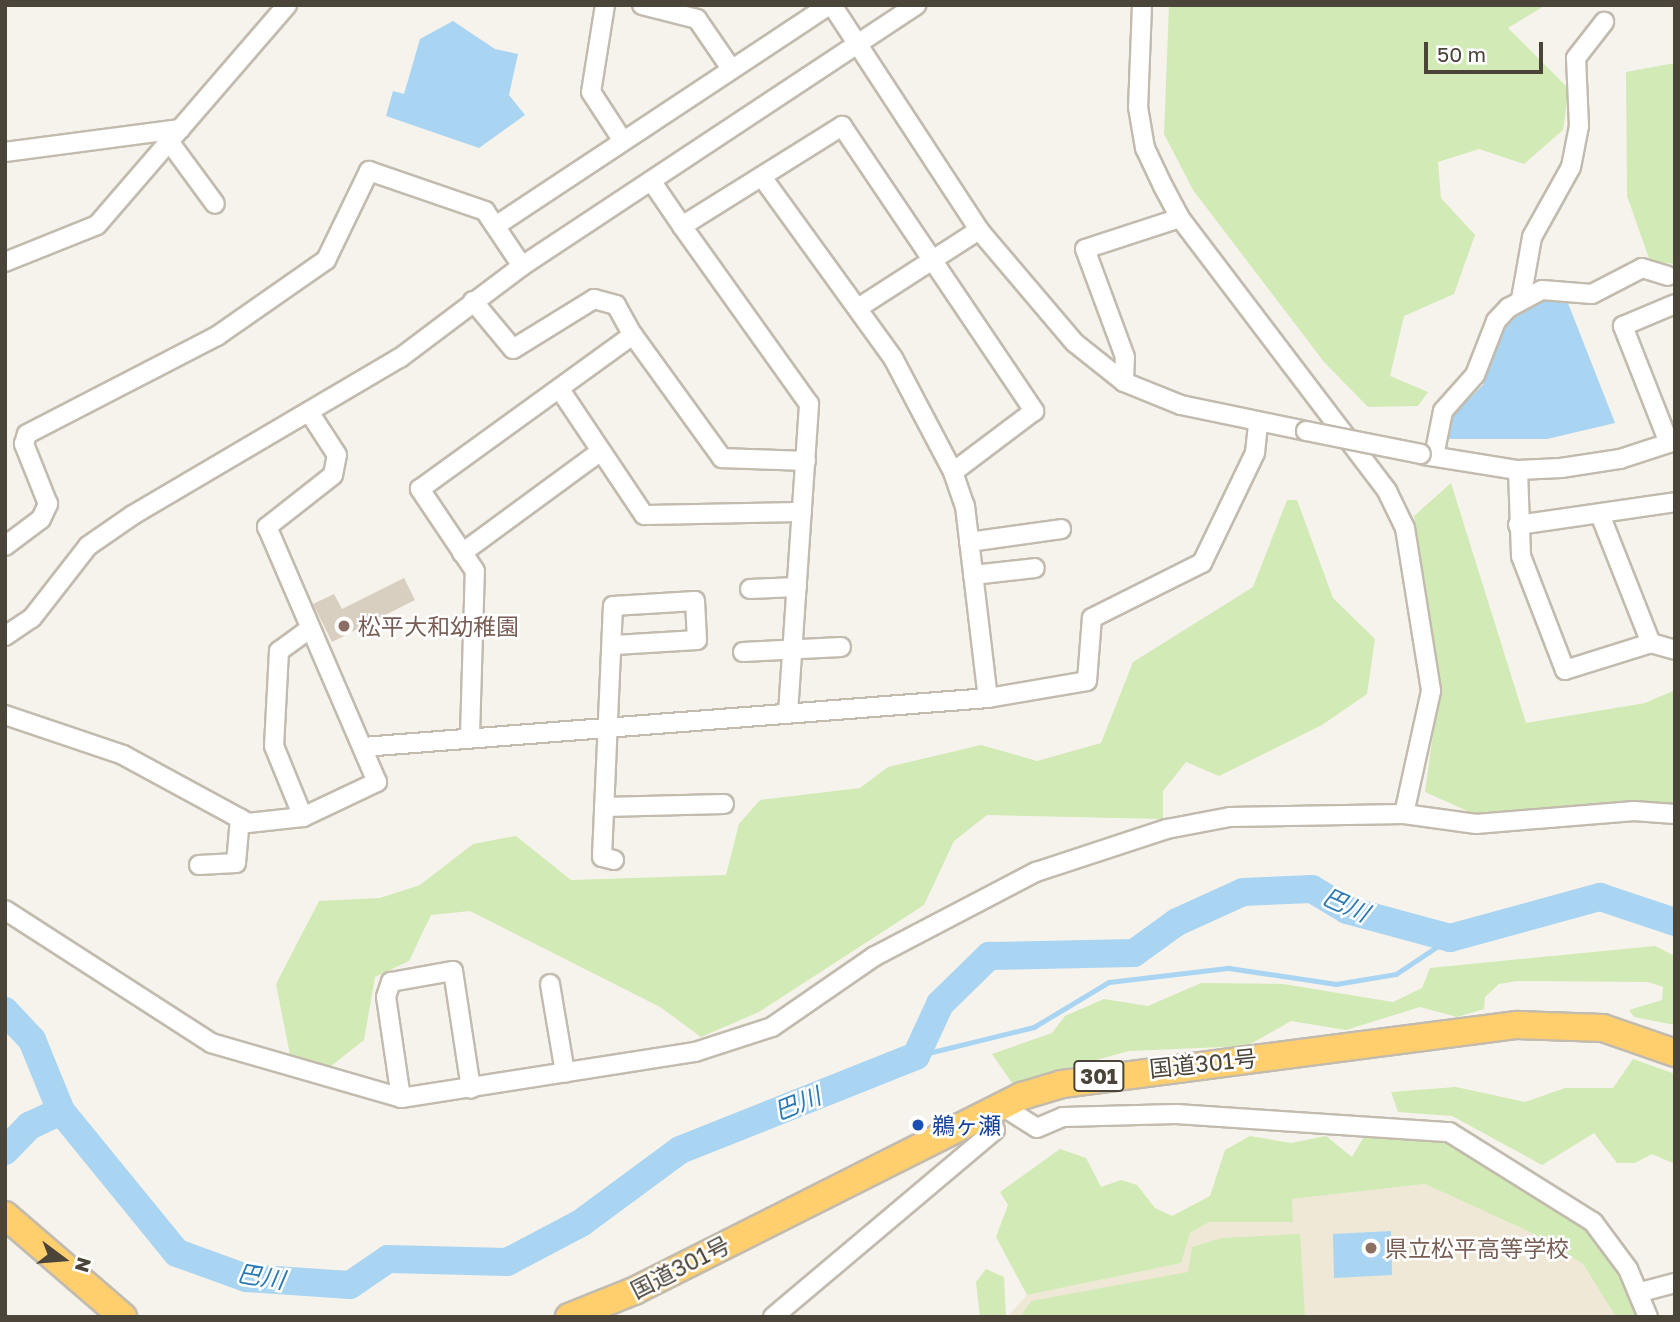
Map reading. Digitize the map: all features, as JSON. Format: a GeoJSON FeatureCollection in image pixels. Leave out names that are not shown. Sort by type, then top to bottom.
{"type":"FeatureCollection","features":[{"type":"Feature","properties":{"kind":"highway","name":"国道301号"},"geometry":{"type":"LineString","coordinates":[[569,1317],[634,1291],[995,1109],[1062,1084],[1119,1073],[1517,1025],[1603,1028],[1675,1053]]}},
{"type":"Feature","properties":{"kind":"highway"},"geometry":{"type":"LineString","coordinates":[[5,1215],[123,1317]]}},
{"type":"Feature","properties":{"kind":"street"},"geometry":{"type":"LineString","coordinates":[[5,262],[97,225],[287,5]]}},
{"type":"Feature","properties":{"kind":"street"},"geometry":{"type":"LineString","coordinates":[[605,5],[590,92],[621,138]]}},
{"type":"Feature","properties":{"kind":"street"},"geometry":{"type":"LineString","coordinates":[[642,5],[697,19],[730,67]]}},
{"type":"Feature","properties":{"kind":"street"},"geometry":{"type":"LineString","coordinates":[[497,225],[621,138],[831,5],[860,45],[979,230],[1042,310],[1124,382],[1258,426],[1306,431],[1518,470],[1620,459],[1672,442],[1623,326],[1675,304]]}},
{"type":"Feature","properties":{"kind":"street"},"geometry":{"type":"LineString","coordinates":[[5,636],[32,618],[88,546],[311,415],[523,266],[860,45],[916,5]]}},
{"type":"Feature","properties":{"kind":"street"},"geometry":{"type":"LineString","coordinates":[[1142,5],[1138,107],[1145,148],[1180,218],[1387,491],[1405,528],[1431,691],[1404,814]]}},
{"type":"Feature","properties":{"kind":"street"},"geometry":{"type":"LineString","coordinates":[[1521,299],[1532,237],[1571,167],[1578,126],[1576,58],[1604,23]]}},
{"type":"Feature","properties":{"kind":"street"},"geometry":{"type":"LineString","coordinates":[[682,226],[842,127],[1034,411],[953,472]]}},
{"type":"Feature","properties":{"kind":"street"},"geometry":{"type":"LineString","coordinates":[[5,151],[175,136]]}},
{"type":"Feature","properties":{"kind":"street"},"geometry":{"type":"LineString","coordinates":[[175,136],[215,204]]}},
{"type":"Feature","properties":{"kind":"street"},"geometry":{"type":"LineString","coordinates":[[5,546],[41,519],[48,504],[24,444],[27,434],[217,336],[326,260],[369,171],[485,211],[523,266]]}},
{"type":"Feature","properties":{"kind":"street"},"geometry":{"type":"LineString","coordinates":[[762,177],[893,358],[953,472],[970,542],[988,698]]}},
{"type":"Feature","properties":{"kind":"street"},"geometry":{"type":"LineString","coordinates":[[652,182],[809,404],[788,713]]}},
{"type":"Feature","properties":{"kind":"street"},"geometry":{"type":"LineString","coordinates":[[1124,382],[1125,357],[1085,249],[1180,218]]}},
{"type":"Feature","properties":{"kind":"street"},"geometry":{"type":"LineString","coordinates":[[858,308],[979,230]]}},
{"type":"Feature","properties":{"kind":"street"},"geometry":{"type":"LineString","coordinates":[[1427,455],[1443,411],[1475,375],[1496,321],[1521,299],[1542,290],[1592,294],[1642,268],[1668,276]]}},
{"type":"Feature","properties":{"kind":"street"},"geometry":{"type":"LineString","coordinates":[[473,300],[513,349],[594,299],[616,305],[634,337],[722,458],[806,461]]}},
{"type":"Feature","properties":{"kind":"street"},"geometry":{"type":"LineString","coordinates":[[470,735],[475,571],[420,489],[634,337]]}},
{"type":"Feature","properties":{"kind":"street"},"geometry":{"type":"LineString","coordinates":[[561,391],[644,515],[803,512]]}},
{"type":"Feature","properties":{"kind":"street"},"geometry":{"type":"LineString","coordinates":[[5,715],[123,755],[240,818],[272,824],[303,817],[377,782],[308,630],[267,527],[333,475],[337,455],[311,415]]}},
{"type":"Feature","properties":{"kind":"street"},"geometry":{"type":"LineString","coordinates":[[363,747],[470,735],[988,698],[1087,681],[1092,618],[1202,563],[1255,453],[1258,426]]}},
{"type":"Feature","properties":{"kind":"street"},"geometry":{"type":"LineString","coordinates":[[462,553],[601,451]]}},
{"type":"Feature","properties":{"kind":"street"},"geometry":{"type":"LineString","coordinates":[[1518,470],[1521,556],[1565,670],[1651,643],[1675,650]]}},
{"type":"Feature","properties":{"kind":"street"},"geometry":{"type":"LineString","coordinates":[[1518,525],[1601,517],[1675,502]]}},
{"type":"Feature","properties":{"kind":"street"},"geometry":{"type":"LineString","coordinates":[[1601,517],[1651,643]]}},
{"type":"Feature","properties":{"kind":"street"},"geometry":{"type":"LineString","coordinates":[[970,542],[1061,529]]}},
{"type":"Feature","properties":{"kind":"street"},"geometry":{"type":"LineString","coordinates":[[973,575],[1035,568]]}},
{"type":"Feature","properties":{"kind":"street"},"geometry":{"type":"LineString","coordinates":[[750,589],[797,587]]}},
{"type":"Feature","properties":{"kind":"street"},"geometry":{"type":"LineString","coordinates":[[614,860],[602,857],[615,645],[613,607],[695,601],[697,640],[615,645]]}},
{"type":"Feature","properties":{"kind":"street"},"geometry":{"type":"LineString","coordinates":[[303,817],[274,746],[279,650],[308,630]]}},
{"type":"Feature","properties":{"kind":"street"},"geometry":{"type":"LineString","coordinates":[[743,652],[841,647]]}},
{"type":"Feature","properties":{"kind":"street"},"geometry":{"type":"LineString","coordinates":[[604,807],[724,804]]}},
{"type":"Feature","properties":{"kind":"street"},"geometry":{"type":"LineString","coordinates":[[5,910],[138,989],[211,1043],[401,1098],[695,1052],[772,1027],[875,956],[1036,873],[1167,830],[1230,817],[1404,814],[1476,824],[1633,811],[1675,814]]}},
{"type":"Feature","properties":{"kind":"street"},"geometry":{"type":"LineString","coordinates":[[199,865],[236,863],[240,818]]}},
{"type":"Feature","properties":{"kind":"street"},"geometry":{"type":"LineString","coordinates":[[401,1098],[386,997],[391,982],[453,971],[471,1089]]}},
{"type":"Feature","properties":{"kind":"street"},"geometry":{"type":"LineString","coordinates":[[550,984],[565,1073]]}},
{"type":"Feature","properties":{"kind":"street"},"geometry":{"type":"LineString","coordinates":[[773,1317],[995,1130],[995,1109],[1037,1128],[1063,1118],[1176,1114],[1449,1132],[1568,1201],[1614,1245],[1640,1292],[1648,1317]]}},
{"type":"Feature","properties":{"kind":"street"},"geometry":{"type":"LineString","coordinates":[[1640,1292],[1675,1283]]}},
{"type":"Feature","properties":{"kind":"shaded area","name":"県立松平高等学校"},"geometry":{"type":"Polygon","coordinates":[[[1425,1184],[1534,1234],[1583,1264],[1616,1317],[1007,1317],[1027,1295],[1180,1263],[1190,1233],[1209,1222],[1293,1222],[1292,1199],[1425,1184]]]}},
{"type":"Feature","properties":{"kind":"green space"},"geometry":{"type":"Polygon","coordinates":[[[1169,5],[1546,5],[1508,28],[1569,89],[1563,130],[1524,164],[1479,149],[1438,162],[1441,198],[1475,235],[1454,294],[1404,316],[1390,376],[1428,392],[1418,406],[1368,407],[1324,362],[1193,190],[1164,134],[1169,5]]]}},
{"type":"Feature","properties":{"kind":"green space"},"geometry":{"type":"Polygon","coordinates":[[[1675,63],[1675,264],[1650,261],[1627,196],[1626,72],[1675,63]]]}},
{"type":"Feature","properties":{"kind":"green space"},"geometry":{"type":"Polygon","coordinates":[[[1451,483],[1526,723],[1645,703],[1675,690],[1675,808],[1474,814],[1425,792],[1440,684],[1414,516],[1451,483]]]}},
{"type":"Feature","properties":{"kind":"green space"},"geometry":{"type":"Polygon","coordinates":[[[1287,500],[1297,500],[1333,598],[1375,639],[1367,694],[1322,725],[1219,776],[1186,762],[1163,791],[1163,819],[987,815],[954,841],[924,905],[759,1012],[701,1037],[660,1007],[470,911],[431,915],[409,961],[375,977],[364,1040],[326,1070],[291,1060],[276,984],[319,901],[380,898],[420,885],[473,844],[516,836],[571,880],[726,875],[739,824],[760,800],[860,788],[888,767],[981,745],[1037,761],[1101,743],[1133,662],[1253,587],[1287,500]]]}},
{"type":"Feature","properties":{"kind":"green space"},"geometry":{"type":"Polygon","coordinates":[[[1655,946],[1675,956],[1675,1025],[1634,1017],[1629,1010],[1662,1000],[1663,987],[1648,982],[1517,981],[1499,984],[1485,997],[1484,1009],[1457,1017],[1420,1007],[1346,1030],[1291,1021],[1247,1046],[1129,1051],[1012,1083],[992,1054],[1052,1033],[1065,1016],[1104,999],[1148,1006],[1201,983],[1283,984],[1393,1002],[1422,988],[1430,968],[1655,946]]]}},
{"type":"Feature","properties":{"kind":"green space"},"geometry":{"type":"Polygon","coordinates":[[[1633,1059],[1675,1074],[1675,1164],[1652,1154],[1635,1163],[1617,1163],[1594,1133],[1542,1165],[1452,1116],[1398,1112],[1391,1092],[1456,1087],[1525,1102],[1565,1088],[1613,1088],[1633,1059]]]}},
{"type":"Feature","properties":{"kind":"green space"},"geometry":{"type":"Polygon","coordinates":[[[1367,1132],[1449,1138],[1591,1229],[1623,1273],[1640,1317],[1616,1317],[1583,1264],[1534,1234],[1425,1184],[1292,1199],[1293,1222],[1209,1222],[1190,1233],[1181,1263],[1027,1295],[996,1237],[1008,1205],[1000,1192],[1060,1149],[1086,1158],[1101,1187],[1121,1180],[1137,1185],[1155,1208],[1172,1216],[1210,1196],[1225,1150],[1250,1136],[1291,1143],[1326,1136],[1352,1157],[1367,1132]]]}},
{"type":"Feature","properties":{"kind":"green space"},"geometry":{"type":"Polygon","coordinates":[[[1300,1234],[1305,1317],[1020,1317],[1031,1301],[1188,1272],[1192,1247],[1222,1238],[1300,1234]]]}},
{"type":"Feature","properties":{"kind":"green space"},"geometry":{"type":"Polygon","coordinates":[[[986,1269],[1004,1277],[1006,1317],[980,1317],[976,1282],[986,1269]]]}},
{"type":"Feature","properties":{"kind":"water"},"geometry":{"type":"Polygon","coordinates":[[[453,21],[495,49],[518,54],[509,95],[525,115],[479,148],[386,116],[393,91],[404,94],[420,39],[453,21]]]}},
{"type":"Feature","properties":{"kind":"water"},"geometry":{"type":"Polygon","coordinates":[[[1566,298],[1615,423],[1547,439],[1446,439],[1450,418],[1483,385],[1503,322],[1538,302],[1566,298]]]}},
{"type":"Feature","properties":{"kind":"water"},"geometry":{"type":"Polygon","coordinates":[[[1391,1231],[1392,1275],[1334,1278],[1333,1234],[1391,1231]]]}},
{"type":"Feature","properties":{"kind":"building","name":"松平大和幼稚園"},"geometry":{"type":"Polygon","coordinates":[[[404,578],[415,600],[332,642],[313,604],[334,594],[342,609],[404,578]]]}},
{"type":"Feature","properties":{"kind":"waterway","name":"巴川"},"geometry":{"type":"LineString","coordinates":[[5,1011],[32,1040],[61,1111],[177,1253],[246,1278],[350,1285],[388,1259],[507,1262],[581,1223],[680,1150],[916,1056],[940,1004],[989,956],[1134,953],[1177,922],[1243,892],[1312,889],[1347,910],[1450,938],[1600,897],[1675,922]]}},
{"type":"Feature","properties":{"kind":"waterway"},"geometry":{"type":"LineString","coordinates":[[916,1056],[1034,1027],[1109,982],[1229,968],[1336,984],[1396,974],[1450,938]]}},
{"type":"Feature","properties":{"kind":"waterway"},"geometry":{"type":"LineString","coordinates":[[5,1151],[29,1126],[61,1111]]}},
{"type":"Feature","properties":{"kind":"place","name":"松平大和幼稚園"},"geometry":{"type":"Point","coordinates":[344,626]}},
{"type":"Feature","properties":{"kind":"place","name":"鵜ヶ瀬"},"geometry":{"type":"Point","coordinates":[918,1125]}},
{"type":"Feature","properties":{"kind":"place","name":"県立松平高等学校"},"geometry":{"type":"Point","coordinates":[1371,1248]}}]}
